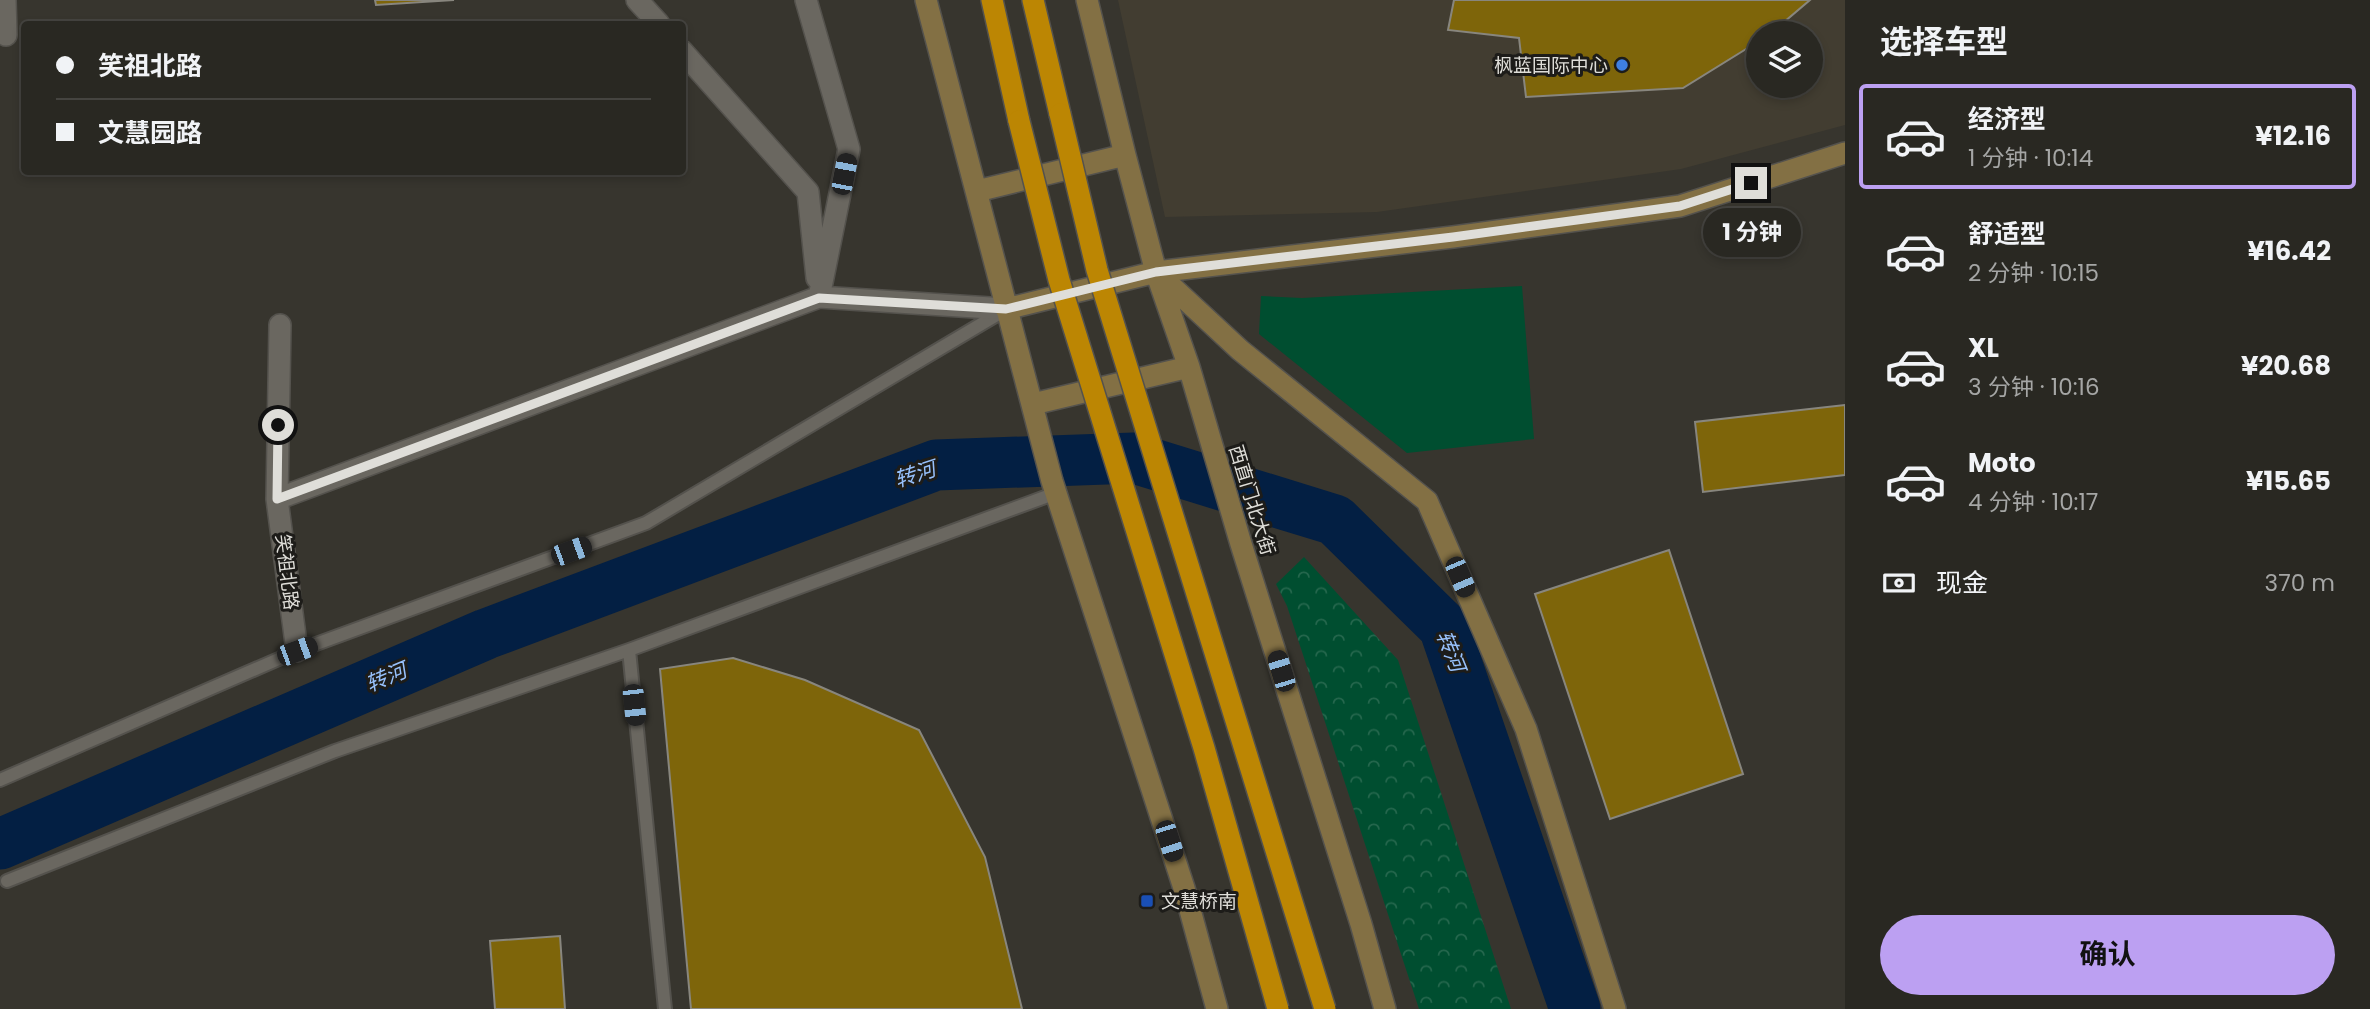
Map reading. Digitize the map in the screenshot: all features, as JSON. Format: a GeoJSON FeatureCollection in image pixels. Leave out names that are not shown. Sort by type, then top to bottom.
{"type":"FeatureCollection","features":[{"type":"Feature","properties":{"kind":"highway"},"geometry":{"type":"LineString","coordinates":[[992,0],[1059,280],[1204,748],[1279,1009]]}},
{"type":"Feature","properties":{"kind":"highway"},"geometry":{"type":"LineString","coordinates":[[1033,0],[1097,270],[1325,1009]]}},
{"type":"Feature","properties":{"kind":"street"},"geometry":{"type":"LineString","coordinates":[[5,0],[6,35]]}},
{"type":"Feature","properties":{"kind":"street"},"geometry":{"type":"LineString","coordinates":[[637,0],[656,21]]}},
{"type":"Feature","properties":{"kind":"street"},"geometry":{"type":"LineString","coordinates":[[806,0],[849,149],[819,298]]}},
{"type":"Feature","properties":{"kind":"street"},"geometry":{"type":"LineString","coordinates":[[926,0],[1054,487],[1184,888],[1217,1009]]}},
{"type":"Feature","properties":{"kind":"street","name":"西直门北大街"},"geometry":{"type":"LineString","coordinates":[[1087,0],[1156,272],[1189,367],[1385,1009]]}},
{"type":"Feature","properties":{"kind":"street"},"geometry":{"type":"LineString","coordinates":[[686,55],[808,192],[819,298]]}},
{"type":"Feature","properties":{"kind":"street"},"geometry":{"type":"LineString","coordinates":[[277,499],[819,298],[1006,309],[1156,272],[1453,237],[1680,206],[1845,153]]}},
{"type":"Feature","properties":{"kind":"street"},"geometry":{"type":"LineString","coordinates":[[976,191],[1125,155]]}},
{"type":"Feature","properties":{"kind":"street"},"geometry":{"type":"LineString","coordinates":[[1156,272],[1240,350],[1427,501],[1526,729],[1615,1009]]}},
{"type":"Feature","properties":{"kind":"street","name":"笑祖北路"},"geometry":{"type":"LineString","coordinates":[[280,325],[277,499],[297,651]]}},
{"type":"Feature","properties":{"kind":"street"},"geometry":{"type":"LineString","coordinates":[[1031,397],[1189,367]]}},
{"type":"Feature","properties":{"kind":"lane"},"geometry":{"type":"LineString","coordinates":[[0,780],[297,651],[646,523],[1006,309]]}},
{"type":"Feature","properties":{"kind":"lane"},"geometry":{"type":"LineString","coordinates":[[7,881],[335,751],[629,650],[1054,487]]}},
{"type":"Feature","properties":{"kind":"lane"},"geometry":{"type":"LineString","coordinates":[[629,650],[665,1009]]}},
{"type":"Feature","properties":{"kind":"shaded area"},"geometry":{"type":"Polygon","coordinates":[[[1118,0],[1845,0],[1845,125],[1681,169],[1377,212],[1165,217],[1118,0]]]}},
{"type":"Feature","properties":{"kind":"green space"},"geometry":{"type":"Polygon","coordinates":[[[1522,286],[1534,439],[1407,453],[1259,334],[1261,296],[1302,298],[1522,286]]]}},
{"type":"Feature","properties":{"kind":"green space"},"geometry":{"type":"Polygon","coordinates":[[[1304,557],[1398,660],[1511,1009],[1419,1009],[1287,606],[1276,584],[1304,557]]]}},
{"type":"Feature","properties":{"kind":"building"},"geometry":{"type":"Polygon","coordinates":[[[375,0],[454,0],[376,5],[375,0]]]}},
{"type":"Feature","properties":{"kind":"building","name":"枫蓝国际中心"},"geometry":{"type":"Polygon","coordinates":[[[1454,0],[1810,0],[1785,21],[1746,21],[1746,49],[1683,88],[1526,97],[1519,38],[1448,30],[1454,0]]]}},
{"type":"Feature","properties":{"kind":"building"},"geometry":{"type":"Polygon","coordinates":[[[1845,405],[1845,475],[1703,492],[1695,422],[1845,405]]]}},
{"type":"Feature","properties":{"kind":"building"},"geometry":{"type":"Polygon","coordinates":[[[1669,550],[1743,774],[1610,819],[1535,594],[1669,550]]]}},
{"type":"Feature","properties":{"kind":"building"},"geometry":{"type":"Polygon","coordinates":[[[733,658],[805,680],[919,730],[985,857],[1022,1009],[691,1009],[660,669],[733,658]]]}},
{"type":"Feature","properties":{"kind":"building"},"geometry":{"type":"Polygon","coordinates":[[[560,936],[565,1009],[495,1009],[490,941],[560,936]]]}},
{"type":"Feature","properties":{"kind":"waterway","name":"转河"},"geometry":{"type":"LineString","coordinates":[[0,844],[486,634],[936,465],[1134,458],[1335,520],[1444,627],[1575,1009]]}},
{"type":"Feature","properties":{"kind":"place","name":"枫蓝国际中心"},"geometry":{"type":"Point","coordinates":[1622,65]}},
{"type":"Feature","properties":{"kind":"place","name":"文慧桥南"},"geometry":{"type":"Point","coordinates":[1147,901]}},
{"type":"Feature","properties":{"kind":"route"},"geometry":{"type":"LineString","coordinates":[[278,425],[277,499],[819,298],[1006,309],[1156,272],[1453,237],[1680,206],[1751,183]]}}]}
